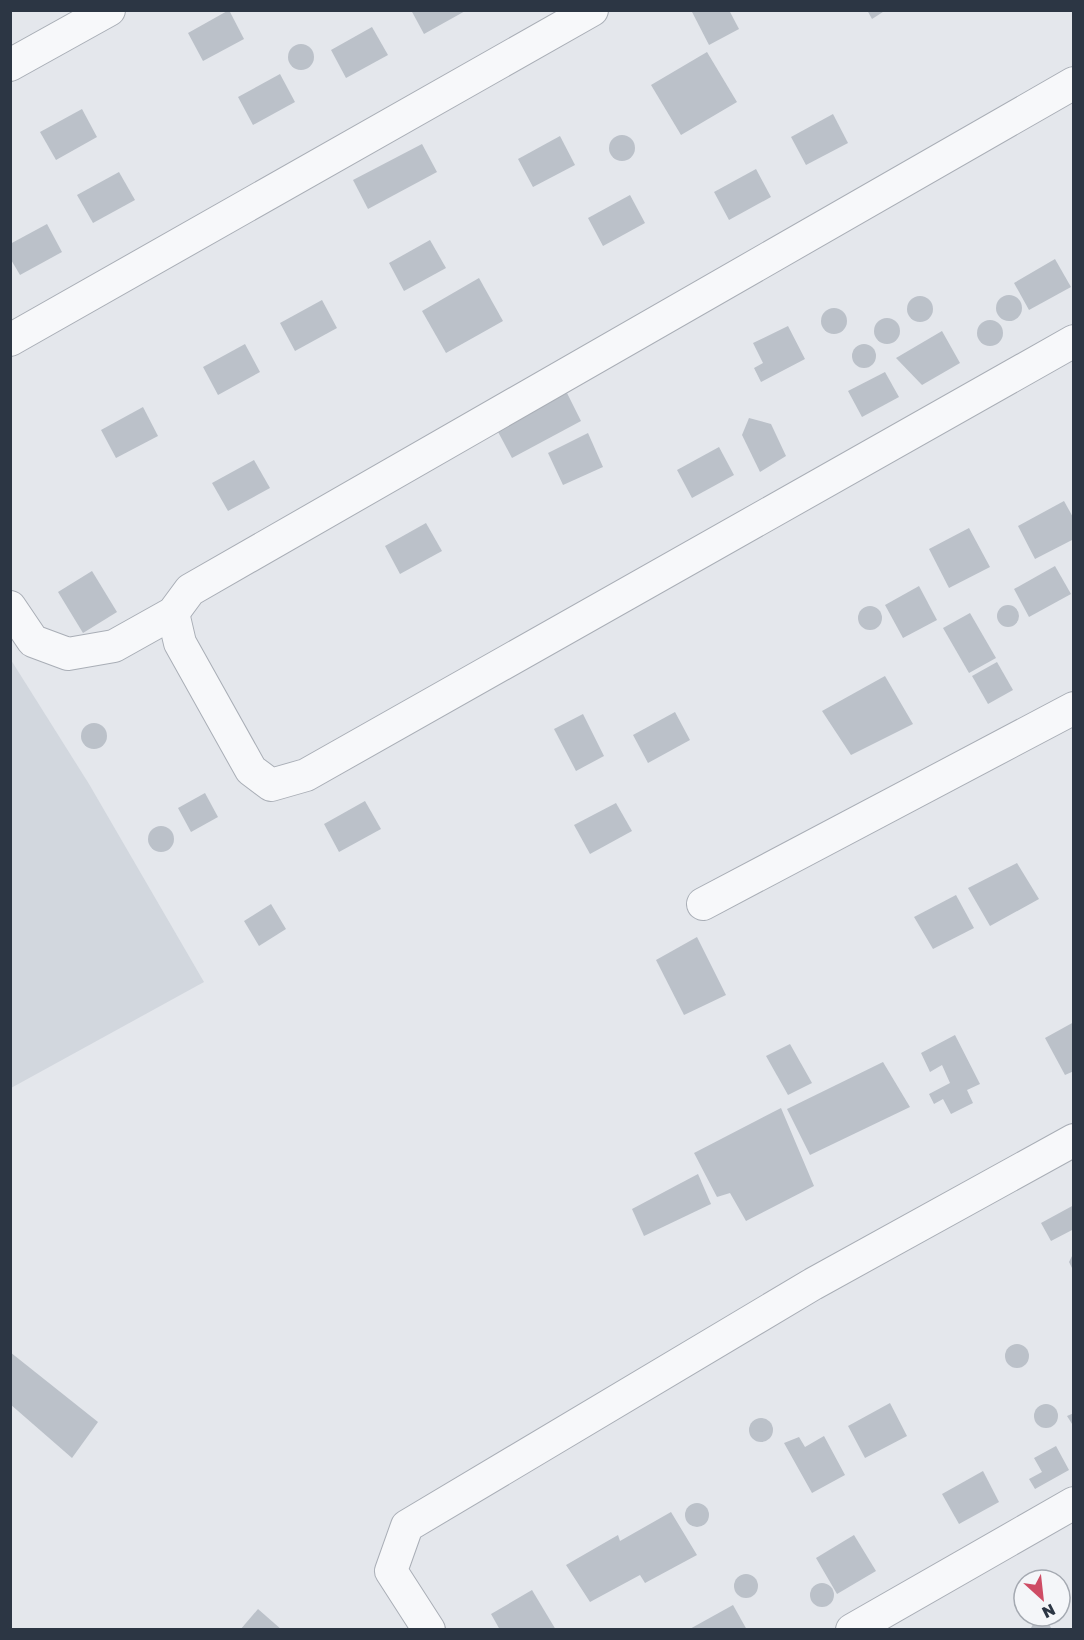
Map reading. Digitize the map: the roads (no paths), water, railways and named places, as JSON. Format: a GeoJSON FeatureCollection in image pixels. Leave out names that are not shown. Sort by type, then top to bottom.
{"type":"FeatureCollection","features":[{"type":"Feature","properties":{"kind":"street"},"geometry":{"type":"LineString","coordinates":[[10,65],[109,10]]}},
{"type":"Feature","properties":{"kind":"street"},"geometry":{"type":"LineString","coordinates":[[10,340],[592,10]]}},
{"type":"Feature","properties":{"kind":"street"},"geometry":{"type":"LineString","coordinates":[[10,607],[33,641],[68,654],[114,646],[173,613],[190,590],[1074,83]]}},
{"type":"Feature","properties":{"kind":"street"},"geometry":{"type":"LineString","coordinates":[[173,613],[180,643],[251,770],[271,785],[306,775],[1074,341]]}},
{"type":"Feature","properties":{"kind":"street"},"geometry":{"type":"LineString","coordinates":[[703,904],[1074,708]]}},
{"type":"Feature","properties":{"kind":"street"},"geometry":{"type":"LineString","coordinates":[[429,1629],[391,1571],[407,1526],[813,1284],[1074,1140]]}},
{"type":"Feature","properties":{"kind":"street"},"geometry":{"type":"LineString","coordinates":[[852,1629],[1074,1503]]}}]}
